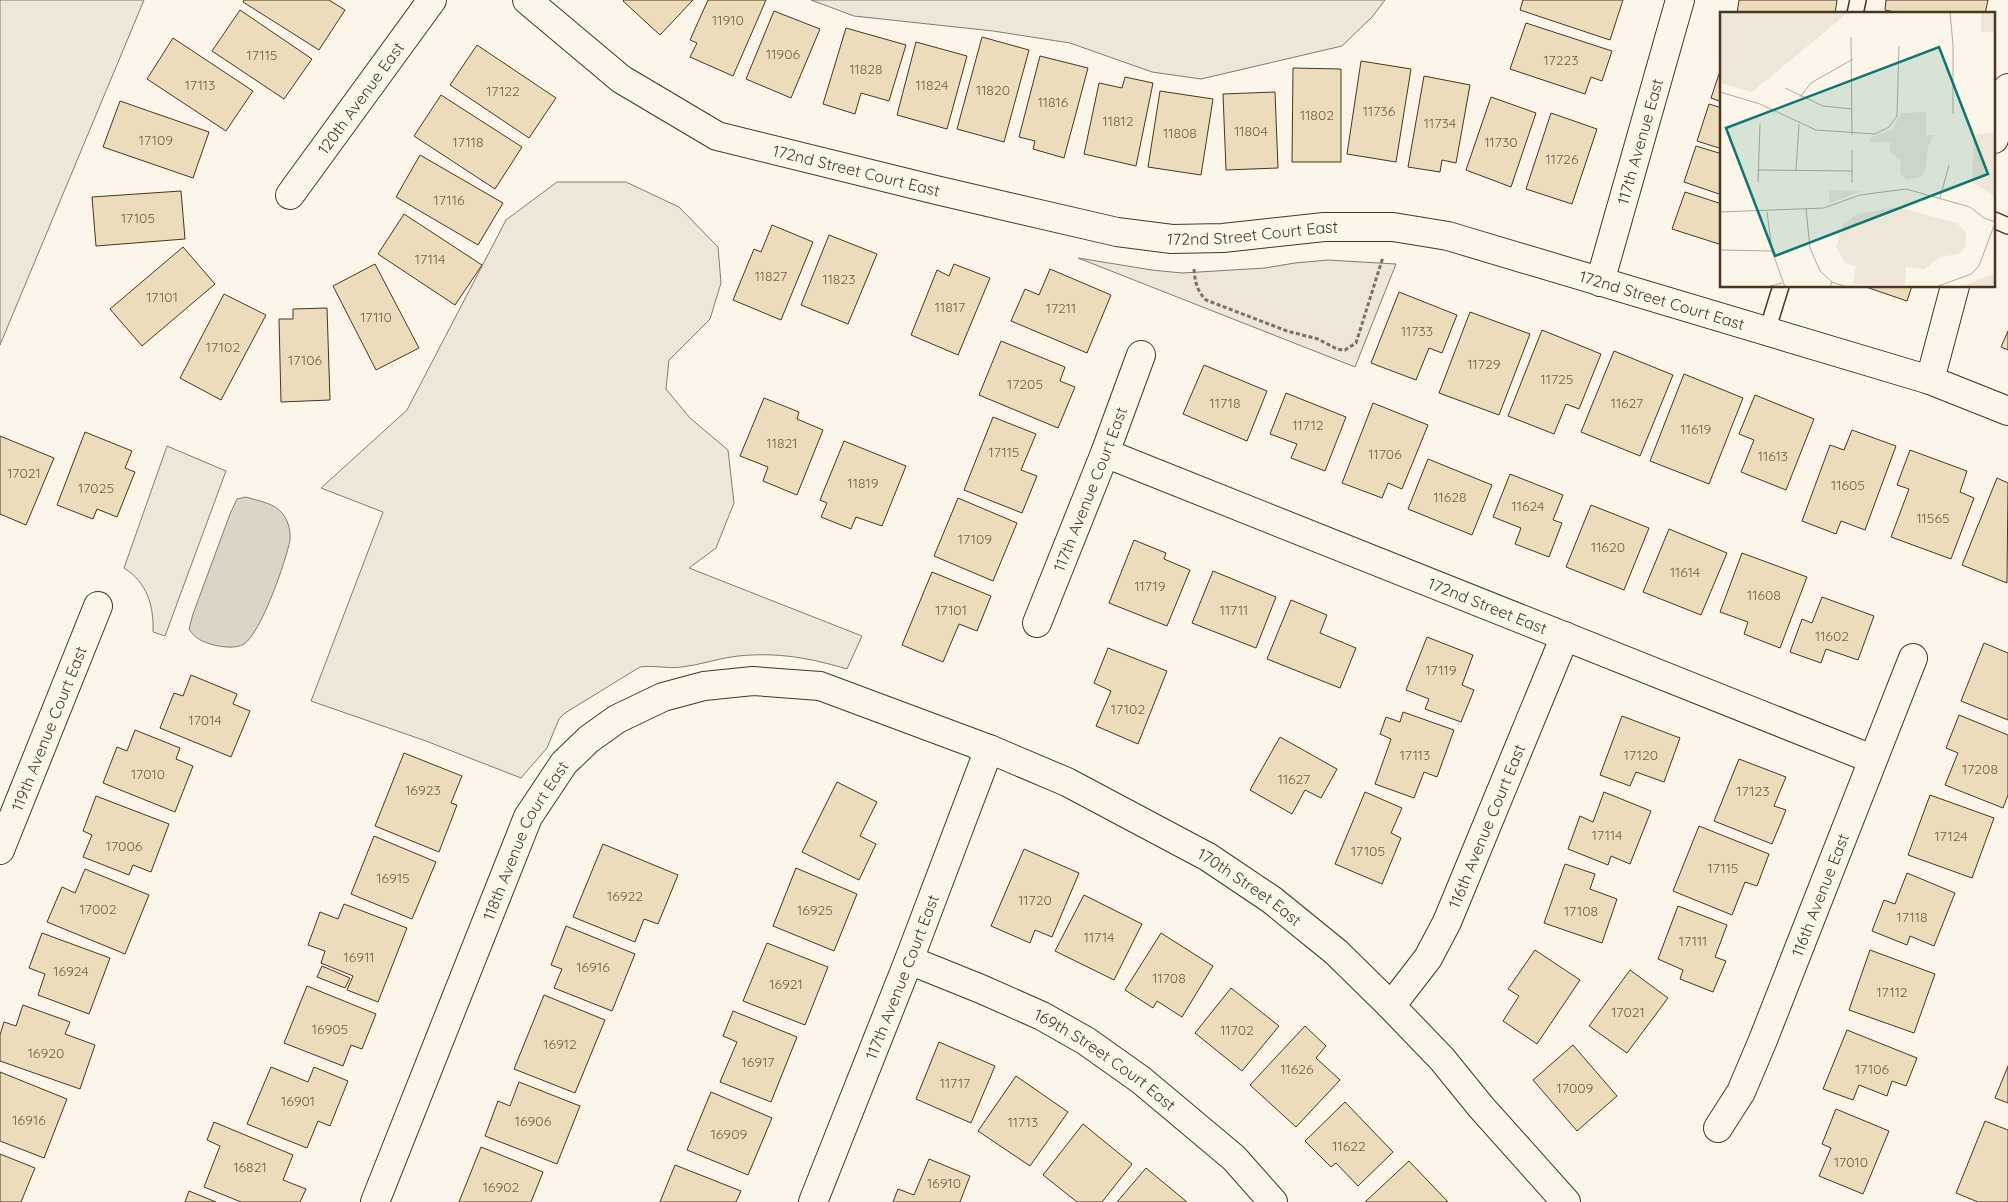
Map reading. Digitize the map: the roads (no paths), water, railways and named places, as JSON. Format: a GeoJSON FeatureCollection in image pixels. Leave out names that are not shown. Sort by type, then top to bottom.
{"type":"FeatureCollection","features":[{"type":"Feature","properties":{"kind":"street","name":"120th Avenue East"},"geometry":{"type":"LineString","coordinates":[[290,195],[432,0]]}},
{"type":"Feature","properties":{"kind":"street","name":"172nd Street Court East"},"geometry":{"type":"LineString","coordinates":[[527,0],[621,79],[717,136],[927,188],[1117,232],[1172,239],[1192,239],[1223,238],[1324,227],[1388,227],[1448,236],[1930,380],[2008,411]]}},
{"type":"Feature","properties":{"kind":"street","name":"117th Avenue East"},"geometry":{"type":"LineString","coordinates":[[1600,282],[1680,0]]}},
{"type":"Feature","properties":{"kind":"street"},"geometry":{"type":"LineString","coordinates":[[1996,133],[2008,88]]}},
{"type":"Feature","properties":{"kind":"street"},"geometry":{"type":"LineString","coordinates":[[1930,380],[1954,288]]}},
{"type":"Feature","properties":{"kind":"street","name":"117th Avenue Court East"},"geometry":{"type":"LineString","coordinates":[[1037,622],[1105,453],[1141,354]]}},
{"type":"Feature","properties":{"kind":"street","name":"172nd Street East"},"geometry":{"type":"LineString","coordinates":[[1105,453],[1872,758]]}},
{"type":"Feature","properties":{"kind":"street","name":"119th Avenue Court East"},"geometry":{"type":"LineString","coordinates":[[0,850],[98,606]]}},
{"type":"Feature","properties":{"kind":"street","name":"116th Avenue Court East"},"geometry":{"type":"LineString","coordinates":[[1391,1006],[1428,958],[1447,922],[1564,636]]}},
{"type":"Feature","properties":{"kind":"street","name":"116th Avenue East"},"geometry":{"type":"LineString","coordinates":[[1718,1128],[1741,1092],[1763,1040],[1872,758],[1913,658]]}},
{"type":"Feature","properties":{"kind":"street","name":"118th Avenue Court East"},"geometry":{"type":"LineString","coordinates":[[375,1202],[528,817],[564,763],[589,739],[617,719],[663,697],[704,686],[753,681],[796,683],[820,686],[844,695]]}},
{"type":"Feature","properties":{"kind":"street","name":"170th Street East"},"geometry":{"type":"LineString","coordinates":[[844,695],[989,749],[1067,782],[1208,857],[1279,905],[1336,952],[1391,1006],[1442,1059],[1480,1107],[1566,1202]]}},
{"type":"Feature","properties":{"kind":"street","name":"117th Avenue Court East"},"geometry":{"type":"LineString","coordinates":[[813,1202],[909,960],[989,749]]}},
{"type":"Feature","properties":{"kind":"street","name":"169th Street Court East"},"geometry":{"type":"LineString","coordinates":[[909,960],[981,988],[1042,1016],[1086,1042],[1141,1080],[1234,1158],[1273,1202]]}},
{"type":"Feature","properties":{"kind":"lane"},"geometry":{"type":"LineString","coordinates":[[1996,221],[2008,226]]}},
{"type":"Feature","properties":{"kind":"lane"},"geometry":{"type":"LineString","coordinates":[[1767,331],[1780,288]]}}]}
